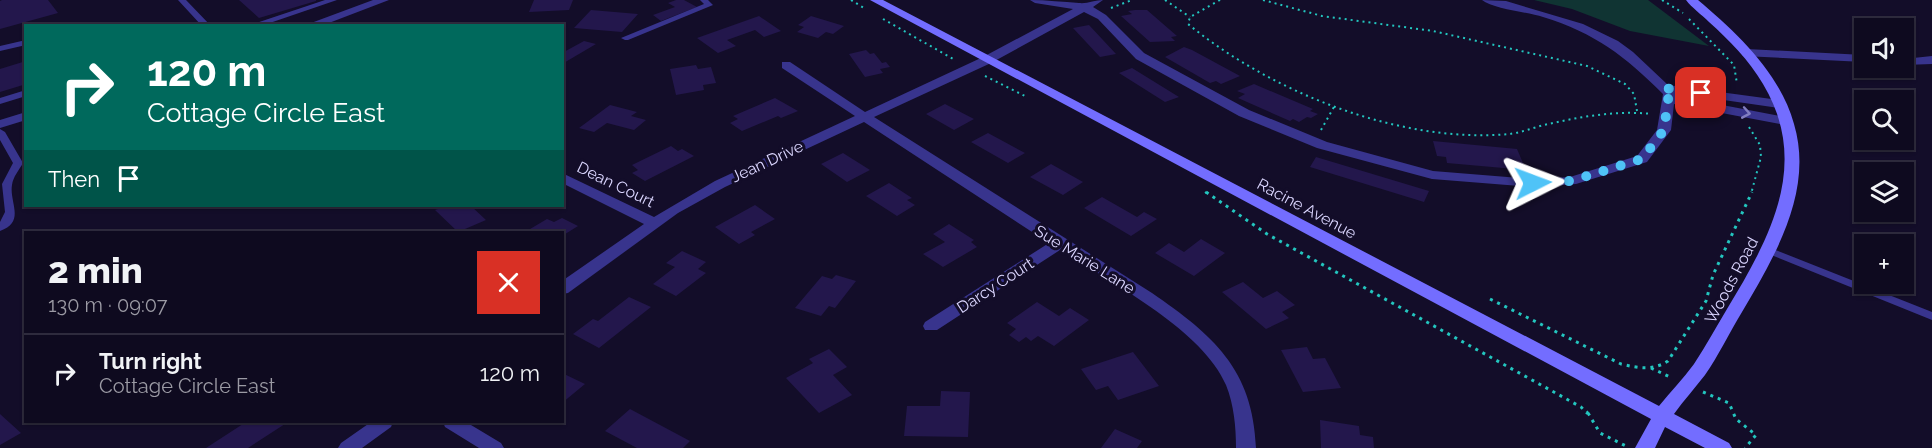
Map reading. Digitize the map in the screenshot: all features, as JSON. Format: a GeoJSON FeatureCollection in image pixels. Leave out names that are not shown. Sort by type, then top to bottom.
{"type":"FeatureCollection","features":[{"type":"Feature","properties":{"kind":"main road","name":"Woods Road"},"geometry":{"type":"LineString","coordinates":[[1645,448],[1662,416],[1699,370],[1722,336],[1768,250],[1778,227],[1791,171],[1792,146],[1779,104],[1769,84],[1746,53],[1716,20],[1691,0]]}},
{"type":"Feature","properties":{"kind":"main road","name":"Racine Avenue"},"geometry":{"type":"LineString","coordinates":[[873,6],[987,60],[1722,448]]}},
{"type":"Feature","properties":{"kind":"street"},"geometry":{"type":"LineString","coordinates":[[313,24],[384,0]]}},
{"type":"Feature","properties":{"kind":"street"},"geometry":{"type":"LineString","coordinates":[[1035,0],[1084,7],[1102,18],[1140,56],[1174,77],[1244,113],[1314,142],[1432,175],[1533,183],[1571,181],[1642,159],[1664,130],[1667,93]]}},
{"type":"Feature","properties":{"kind":"street","name":"Jean Drive"},"geometry":{"type":"LineString","coordinates":[[564,288],[654,223],[720,183],[987,60],[1098,0]]}},
{"type":"Feature","properties":{"kind":"street"},"geometry":{"type":"LineString","coordinates":[[1487,0],[1542,12],[1584,28],[1627,54],[1667,93],[1785,121]]}},
{"type":"Feature","properties":{"kind":"street"},"geometry":{"type":"LineString","coordinates":[[1746,53],[1854,58]]}},
{"type":"Feature","properties":{"kind":"street"},"geometry":{"type":"LineString","coordinates":[[1914,61],[1932,60]]}},
{"type":"Feature","properties":{"kind":"street","name":"Sue Marie Lane"},"geometry":{"type":"LineString","coordinates":[[786,65],[1156,304],[1198,336],[1226,368],[1239,398],[1246,428],[1246,448]]}},
{"type":"Feature","properties":{"kind":"street"},"geometry":{"type":"LineString","coordinates":[[1667,93],[1779,104]]}},
{"type":"Feature","properties":{"kind":"street"},"geometry":{"type":"LineString","coordinates":[[0,124],[24,117]]}},
{"type":"Feature","properties":{"kind":"street","name":"Dean Court"},"geometry":{"type":"LineString","coordinates":[[564,178],[654,223]]}},
{"type":"Feature","properties":{"kind":"street","name":"Darcy Court"},"geometry":{"type":"LineString","coordinates":[[931,326],[1060,243]]}},
{"type":"Feature","properties":{"kind":"street"},"geometry":{"type":"LineString","coordinates":[[348,448],[383,423]]}},
{"type":"Feature","properties":{"kind":"street"},"geometry":{"type":"LineString","coordinates":[[454,423],[494,448]]}},
{"type":"Feature","properties":{"kind":"lane"},"geometry":{"type":"LineString","coordinates":[[182,0],[205,24]]}},
{"type":"Feature","properties":{"kind":"lane"},"geometry":{"type":"LineString","coordinates":[[257,24],[333,0]]}},
{"type":"Feature","properties":{"kind":"lane"},"geometry":{"type":"LineString","coordinates":[[625,38],[709,5],[704,0]]}},
{"type":"Feature","properties":{"kind":"lane"},"geometry":{"type":"LineString","coordinates":[[0,49],[24,43]]}},
{"type":"Feature","properties":{"kind":"lane"},"geometry":{"type":"LineString","coordinates":[[0,101],[24,94]]}},
{"type":"Feature","properties":{"kind":"lane"},"geometry":{"type":"LineString","coordinates":[[0,132],[18,163],[7,185],[11,210],[9,221],[0,228]]}},
{"type":"Feature","properties":{"kind":"lane"},"geometry":{"type":"LineString","coordinates":[[1768,250],[1932,316]]}},
{"type":"Feature","properties":{"kind":"path"},"geometry":{"type":"LineString","coordinates":[[851,0],[873,6]]}},
{"type":"Feature","properties":{"kind":"path"},"geometry":{"type":"LineString","coordinates":[[1165,0],[1190,17]]}},
{"type":"Feature","properties":{"kind":"path"},"geometry":{"type":"LineString","coordinates":[[1220,0],[1190,17],[1188,24],[1205,41],[1261,73],[1334,106],[1429,130],[1470,134],[1509,134],[1569,121],[1637,111],[1634,94],[1625,84],[1587,66],[1461,37],[1322,16],[1280,2],[1263,0]]}},
{"type":"Feature","properties":{"kind":"path"},"geometry":{"type":"LineString","coordinates":[[1662,0],[1683,13],[1734,65],[1737,84]]}},
{"type":"Feature","properties":{"kind":"path"},"geometry":{"type":"LineString","coordinates":[[879,17],[951,58]]}},
{"type":"Feature","properties":{"kind":"path"},"geometry":{"type":"LineString","coordinates":[[983,75],[1034,100]]}},
{"type":"Feature","properties":{"kind":"path"},"geometry":{"type":"LineString","coordinates":[[1314,142],[1334,106]]}},
{"type":"Feature","properties":{"kind":"path"},"geometry":{"type":"LineString","coordinates":[[1490,299],[1620,366],[1651,368],[1668,361],[1706,301],[1713,275],[1749,200],[1761,157],[1760,144],[1745,123]]}},
{"type":"Feature","properties":{"kind":"path"},"geometry":{"type":"LineString","coordinates":[[1197,186],[1267,234],[1581,407],[1596,423],[1600,433],[1630,448]]}},
{"type":"Feature","properties":{"kind":"path"},"geometry":{"type":"LineString","coordinates":[[1651,368],[1656,371]]}},
{"type":"Feature","properties":{"kind":"path"},"geometry":{"type":"LineString","coordinates":[[1719,399],[1729,403],[1737,419],[1756,435],[1745,448]]}},
{"type":"Feature","properties":{"kind":"path"},"geometry":{"type":"LineString","coordinates":[[1587,413],[1592,409]]}},
{"type":"Feature","properties":{"kind":"green space"},"geometry":{"type":"Polygon","coordinates":[[[1534,0],[1648,0],[1709,46],[1630,31],[1572,9],[1534,0]]]}},
{"type":"Feature","properties":{"kind":"building"},"geometry":{"type":"Polygon","coordinates":[[[48,0],[58,13],[0,29],[0,1],[48,0]]]}},
{"type":"Feature","properties":{"kind":"building"},"geometry":{"type":"Polygon","coordinates":[[[239,0],[316,0],[316,1],[259,18],[239,0]]]}},
{"type":"Feature","properties":{"kind":"building"},"geometry":{"type":"Polygon","coordinates":[[[534,0],[573,0],[569,10],[529,12],[534,0]]]}},
{"type":"Feature","properties":{"kind":"building"},"geometry":{"type":"Polygon","coordinates":[[[684,0],[697,7],[661,21],[653,15],[675,7],[668,3],[684,0]]]}},
{"type":"Feature","properties":{"kind":"building"},"geometry":{"type":"Polygon","coordinates":[[[591,10],[638,14],[622,32],[574,28],[591,10]]]}},
{"type":"Feature","properties":{"kind":"building"},"geometry":{"type":"Polygon","coordinates":[[[1147,10],[1177,36],[1171,37],[1175,41],[1150,42],[1121,16],[1132,14],[1128,11],[1147,10]]]}},
{"type":"Feature","properties":{"kind":"building"},"geometry":{"type":"Polygon","coordinates":[[[759,16],[781,31],[764,37],[755,30],[727,40],[736,46],[718,53],[697,38],[759,16]]]}},
{"type":"Feature","properties":{"kind":"building"},"geometry":{"type":"Polygon","coordinates":[[[811,16],[844,26],[833,34],[826,32],[818,38],[797,32],[804,27],[798,25],[811,16]]]}},
{"type":"Feature","properties":{"kind":"building"},"geometry":{"type":"Polygon","coordinates":[[[1089,25],[1116,54],[1100,57],[1073,28],[1089,25]]]}},
{"type":"Feature","properties":{"kind":"building"},"geometry":{"type":"Polygon","coordinates":[[[584,41],[596,44],[564,63],[564,52],[584,41]]]}},
{"type":"Feature","properties":{"kind":"building"},"geometry":{"type":"Polygon","coordinates":[[[1184,47],[1240,76],[1221,84],[1216,81],[1210,83],[1165,57],[1184,47]]]}},
{"type":"Feature","properties":{"kind":"building"},"geometry":{"type":"Polygon","coordinates":[[[866,50],[870,54],[874,53],[882,63],[886,62],[890,67],[880,69],[883,73],[865,77],[849,54],[866,50]]]}},
{"type":"Feature","properties":{"kind":"building"},"geometry":{"type":"Polygon","coordinates":[[[24,62],[24,86],[0,92],[0,69],[24,62]]]}},
{"type":"Feature","properties":{"kind":"building"},"geometry":{"type":"Polygon","coordinates":[[[696,65],[698,69],[711,67],[716,83],[703,85],[704,90],[676,95],[670,69],[696,65]]]}},
{"type":"Feature","properties":{"kind":"building"},"geometry":{"type":"Polygon","coordinates":[[[1132,68],[1179,97],[1165,102],[1119,73],[1132,68]]]}},
{"type":"Feature","properties":{"kind":"building"},"geometry":{"type":"Polygon","coordinates":[[[1254,84],[1313,109],[1310,111],[1318,114],[1299,122],[1293,119],[1290,121],[1238,98],[1245,94],[1237,91],[1254,84]]]}},
{"type":"Feature","properties":{"kind":"building"},"geometry":{"type":"Polygon","coordinates":[[[775,98],[798,111],[781,118],[778,116],[742,131],[730,123],[738,119],[733,116],[775,98]]]}},
{"type":"Feature","properties":{"kind":"building"},"geometry":{"type":"Polygon","coordinates":[[[945,104],[974,119],[954,130],[926,114],[945,104]]]}},
{"type":"Feature","properties":{"kind":"building"},"geometry":{"type":"Polygon","coordinates":[[[610,105],[637,112],[631,116],[646,120],[634,130],[607,123],[594,132],[579,128],[610,105]]]}},
{"type":"Feature","properties":{"kind":"building"},"geometry":{"type":"Polygon","coordinates":[[[988,133],[1025,153],[1008,163],[971,142],[988,133]]]}},
{"type":"Feature","properties":{"kind":"building"},"geometry":{"type":"Polygon","coordinates":[[[1433,141],[1517,149],[1526,170],[1447,163],[1446,157],[1437,156],[1433,141]]]}},
{"type":"Feature","properties":{"kind":"building"},"geometry":{"type":"Polygon","coordinates":[[[671,146],[694,156],[645,181],[632,173],[638,170],[632,165],[671,146]]]}},
{"type":"Feature","properties":{"kind":"building"},"geometry":{"type":"Polygon","coordinates":[[[843,153],[870,170],[847,182],[821,164],[843,153]]]}},
{"type":"Feature","properties":{"kind":"building"},"geometry":{"type":"Polygon","coordinates":[[[1316,157],[1429,191],[1424,202],[1310,167],[1316,157]]]}},
{"type":"Feature","properties":{"kind":"building"},"geometry":{"type":"Polygon","coordinates":[[[1051,164],[1083,182],[1063,195],[1030,177],[1051,164]]]}},
{"type":"Feature","properties":{"kind":"building"},"geometry":{"type":"Polygon","coordinates":[[[889,183],[912,198],[907,200],[915,205],[897,216],[866,196],[889,183]]]}},
{"type":"Feature","properties":{"kind":"building"},"geometry":{"type":"Polygon","coordinates":[[[1102,197],[1137,217],[1144,212],[1157,219],[1131,236],[1084,208],[1102,197]]]}},
{"type":"Feature","properties":{"kind":"building"},"geometry":{"type":"Polygon","coordinates":[[[755,205],[775,219],[751,232],[755,235],[739,244],[715,227],[755,205]]]}},
{"type":"Feature","properties":{"kind":"building"},"geometry":{"type":"Polygon","coordinates":[[[444,207],[472,207],[486,220],[457,231],[435,210],[444,207]]]}},
{"type":"Feature","properties":{"kind":"building"},"geometry":{"type":"Polygon","coordinates":[[[562,218],[578,226],[564,235],[564,231],[527,231],[547,219],[554,222],[562,218]]]}},
{"type":"Feature","properties":{"kind":"building"},"geometry":{"type":"Polygon","coordinates":[[[949,224],[974,240],[971,242],[977,247],[943,267],[923,254],[945,242],[933,234],[949,224]]]}},
{"type":"Feature","properties":{"kind":"building"},"geometry":{"type":"Polygon","coordinates":[[[1201,239],[1225,253],[1194,276],[1155,253],[1169,243],[1184,252],[1201,239]]]}},
{"type":"Feature","properties":{"kind":"building"},"geometry":{"type":"Polygon","coordinates":[[[682,251],[706,262],[698,269],[706,273],[676,296],[653,284],[675,267],[666,263],[682,251]]]}},
{"type":"Feature","properties":{"kind":"building"},"geometry":{"type":"Polygon","coordinates":[[[836,275],[856,281],[835,308],[829,306],[821,316],[795,308],[822,276],[832,279],[836,275]]]}},
{"type":"Feature","properties":{"kind":"building"},"geometry":{"type":"Polygon","coordinates":[[[1243,282],[1263,298],[1277,291],[1295,305],[1282,312],[1289,318],[1266,329],[1222,292],[1243,282]]]}},
{"type":"Feature","properties":{"kind":"building"},"geometry":{"type":"Polygon","coordinates":[[[629,297],[651,307],[599,348],[573,334],[593,319],[598,321],[629,297]]]}},
{"type":"Feature","properties":{"kind":"building"},"geometry":{"type":"Polygon","coordinates":[[[1037,302],[1059,316],[1070,308],[1089,320],[1054,346],[1038,336],[1031,341],[1026,337],[1019,342],[1009,335],[1016,329],[1007,323],[1037,302]]]}},
{"type":"Feature","properties":{"kind":"building"},"geometry":{"type":"Polygon","coordinates":[[[1307,347],[1313,359],[1325,358],[1341,388],[1303,392],[1281,350],[1307,347]]]}},
{"type":"Feature","properties":{"kind":"building"},"geometry":{"type":"Polygon","coordinates":[[[829,349],[847,367],[833,375],[852,395],[819,413],[786,378],[813,363],[809,359],[829,349]]]}},
{"type":"Feature","properties":{"kind":"building"},"geometry":{"type":"Polygon","coordinates":[[[1133,352],[1159,386],[1118,400],[1108,386],[1096,390],[1081,369],[1133,352]]]}},
{"type":"Feature","properties":{"kind":"building"},"geometry":{"type":"Polygon","coordinates":[[[564,374],[585,384],[564,401],[564,374]]]}},
{"type":"Feature","properties":{"kind":"building"},"geometry":{"type":"Polygon","coordinates":[[[941,391],[970,392],[968,437],[904,436],[907,406],[940,406],[941,391]]]}},
{"type":"Feature","properties":{"kind":"building"},"geometry":{"type":"Polygon","coordinates":[[[630,409],[690,441],[683,448],[637,448],[605,431],[630,409]]]}},
{"type":"Feature","properties":{"kind":"building"},"geometry":{"type":"Polygon","coordinates":[[[0,414],[21,433],[0,445],[0,414]]]}},
{"type":"Feature","properties":{"kind":"building"},"geometry":{"type":"Polygon","coordinates":[[[1320,420],[1359,426],[1360,435],[1373,437],[1374,448],[1321,448],[1320,420]]]}},
{"type":"Feature","properties":{"kind":"building"},"geometry":{"type":"Polygon","coordinates":[[[244,423],[286,423],[248,448],[206,448],[244,423]]]}},
{"type":"Feature","properties":{"kind":"building"},"geometry":{"type":"Polygon","coordinates":[[[1115,429],[1142,441],[1137,448],[1101,448],[1115,429]]]}},
{"type":"Feature","properties":{"kind":"route"},"geometry":{"type":"LineString","coordinates":[[1533,183],[1571,181],[1642,159],[1664,130],[1669,93],[1664,88],[1701,93]]}}]}
